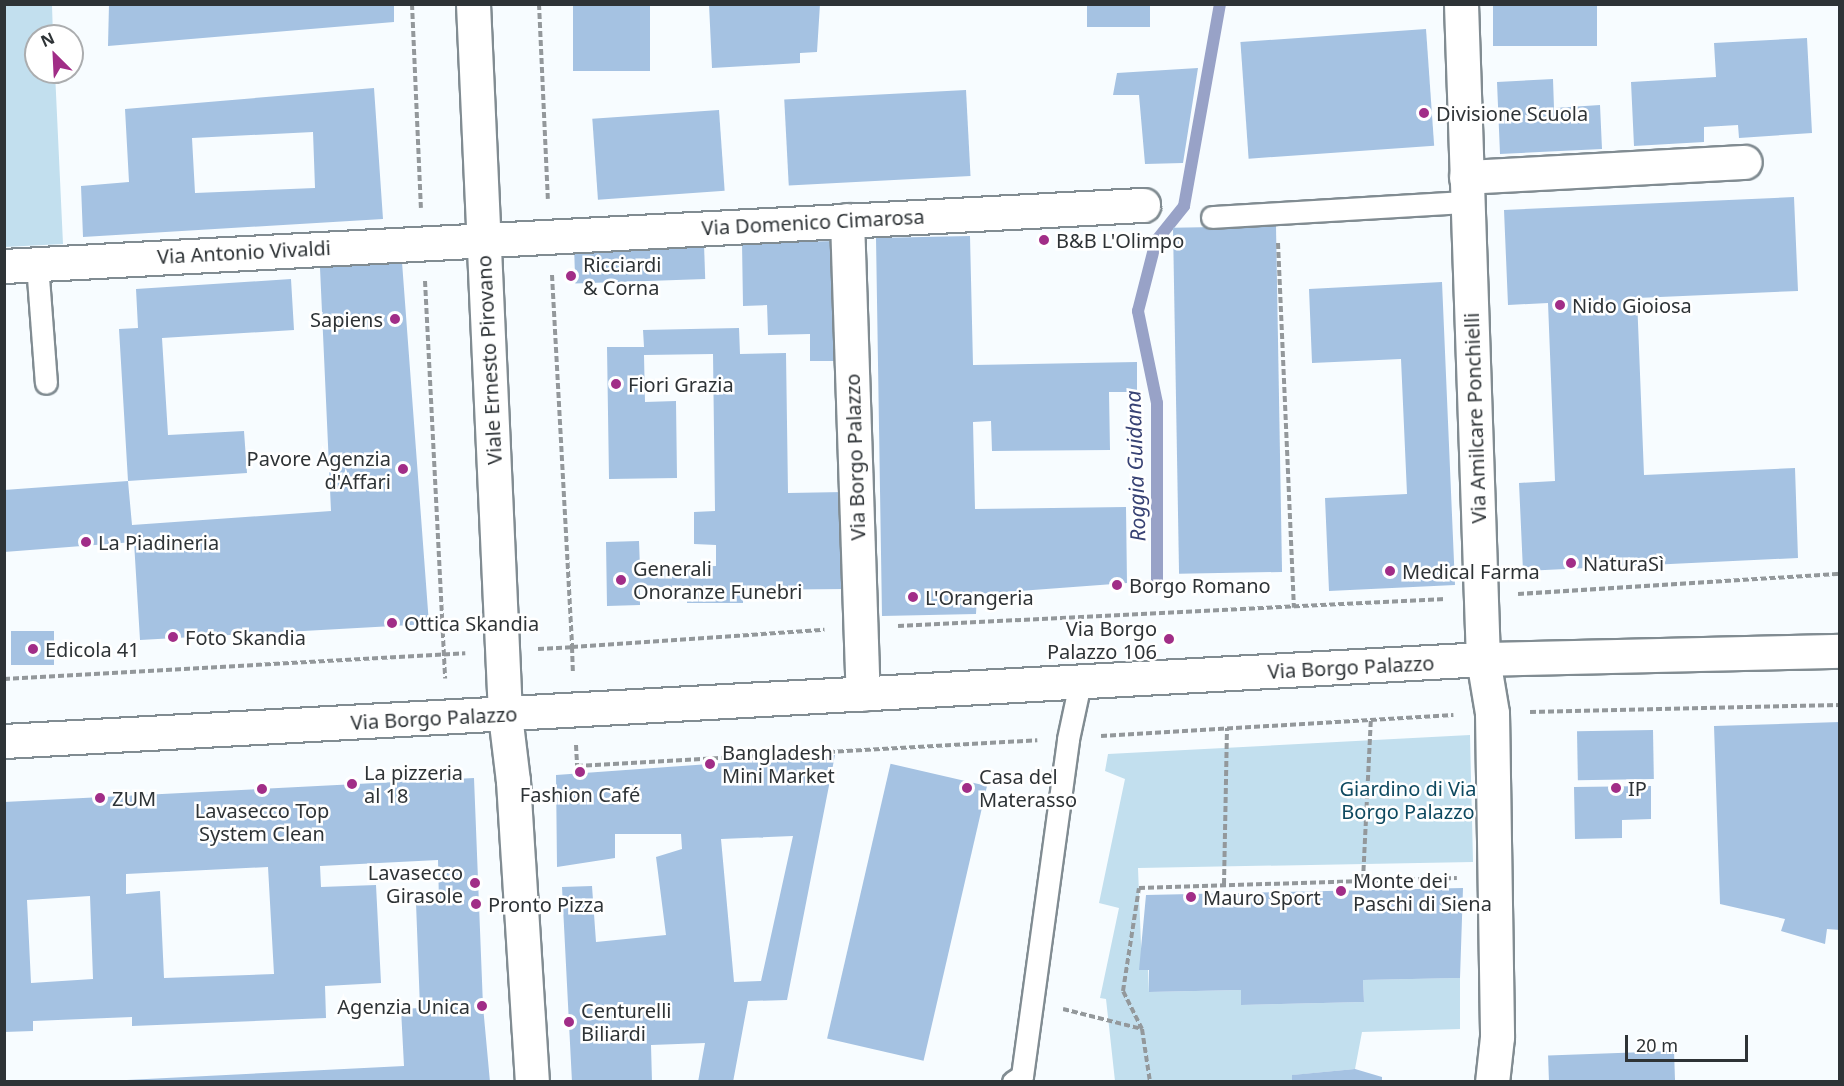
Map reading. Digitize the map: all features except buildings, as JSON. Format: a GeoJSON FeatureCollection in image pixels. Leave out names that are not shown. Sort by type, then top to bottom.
{"type":"FeatureCollection","features":[{"type":"Feature","properties":{"kind":"street","name":"Viale Ernesto Pirovano"},"geometry":{"type":"LineString","coordinates":[[473,4],[505,715],[513,781],[532,1082]]}},
{"type":"Feature","properties":{"kind":"street","name":"Via Amilcare Ponchielli"},"geometry":{"type":"LineString","coordinates":[[1461,4],[1483,659],[1492,713],[1497,1037],[1492,1082]]}},
{"type":"Feature","properties":{"kind":"street"},"geometry":{"type":"LineString","coordinates":[[1467,190],[1745,162]]}},
{"type":"Feature","properties":{"kind":"street","name":"Via Domenico Cimarosa"},"geometry":{"type":"LineString","coordinates":[[483,239],[1143,205]]}},
{"type":"Feature","properties":{"kind":"street","name":"Via Borgo Palazzo"},"geometry":{"type":"LineString","coordinates":[[848,220],[863,694]]}},
{"type":"Feature","properties":{"kind":"street","name":"Via Antonio Vivaldi"},"geometry":{"type":"LineString","coordinates":[[4,266],[483,239]]}},
{"type":"Feature","properties":{"kind":"street","name":"Via Borgo Palazzo"},"geometry":{"type":"LineString","coordinates":[[4,741],[1483,659],[1839,651]]}},
{"type":"Feature","properties":{"kind":"lane"},"geometry":{"type":"LineString","coordinates":[[1212,217],[1277,213],[1467,190]]}},
{"type":"Feature","properties":{"kind":"lane"},"geometry":{"type":"LineString","coordinates":[[37,264],[46,383]]}},
{"type":"Feature","properties":{"kind":"lane"},"geometry":{"type":"LineString","coordinates":[[1013,1082],[1022,1076],[1035,1002],[1068,738],[1080,682]]}},
{"type":"Feature","properties":{"kind":"path"},"geometry":{"type":"LineString","coordinates":[[412,4],[446,718]]}},
{"type":"Feature","properties":{"kind":"path"},"geometry":{"type":"LineString","coordinates":[[539,4],[576,766],[1492,713],[1839,705]]}},
{"type":"Feature","properties":{"kind":"path"},"geometry":{"type":"LineString","coordinates":[[1277,213],[1294,608]]}},
{"type":"Feature","properties":{"kind":"path"},"geometry":{"type":"LineString","coordinates":[[4,679],[443,655],[861,628],[1294,608],[1839,574]]}},
{"type":"Feature","properties":{"kind":"path"},"geometry":{"type":"LineString","coordinates":[[1363,880],[1371,719]]}},
{"type":"Feature","properties":{"kind":"path"},"geometry":{"type":"LineString","coordinates":[[1224,884],[1227,728]]}},
{"type":"Feature","properties":{"kind":"path"},"geometry":{"type":"LineString","coordinates":[[1150,1082],[1142,1029],[1123,991],[1139,888],[1495,877]]}},
{"type":"Feature","properties":{"kind":"path"},"geometry":{"type":"LineString","coordinates":[[1035,1002],[1142,1029]]}},
{"type":"Feature","properties":{"kind":"green space"},"geometry":{"type":"Polygon","coordinates":[[[5,4],[52,5],[53,24],[24,24],[24,84],[56,84],[63,244],[5,247],[5,4]]]}},
{"type":"Feature","properties":{"kind":"green space","name":"Giardino di Via Borgo Palazzo"},"geometry":{"type":"Polygon","coordinates":[[[1470,735],[1473,862],[1138,868],[1142,970],[1148,970],[1149,992],[1241,990],[1241,1005],[1364,1002],[1363,980],[1460,978],[1460,1029],[1362,1032],[1355,1069],[1293,1075],[1292,1081],[1115,1081],[1106,999],[1100,998],[1119,908],[1099,903],[1125,779],[1105,771],[1108,754],[1470,735]]]}},
{"type":"Feature","properties":{"kind":"waterway","name":"Roggia Guidana"},"geometry":{"type":"LineString","coordinates":[[1157,583],[1157,403],[1138,311],[1156,241],[1184,206],[1220,4]]}},
{"type":"Feature","properties":{"kind":"place","name":"Divisione Scuola"},"geometry":{"type":"Point","coordinates":[1424,113]}},
{"type":"Feature","properties":{"kind":"place","name":"B&B L'Olimpo"},"geometry":{"type":"Point","coordinates":[1044,240]}},
{"type":"Feature","properties":{"kind":"place","name":"Ricciardi & Corna"},"geometry":{"type":"Point","coordinates":[571,276]}},
{"type":"Feature","properties":{"kind":"place","name":"Nido Gioiosa"},"geometry":{"type":"Point","coordinates":[1560,305]}},
{"type":"Feature","properties":{"kind":"place","name":"Sapiens"},"geometry":{"type":"Point","coordinates":[395,319]}},
{"type":"Feature","properties":{"kind":"place","name":"Fiori Grazia"},"geometry":{"type":"Point","coordinates":[616,384]}},
{"type":"Feature","properties":{"kind":"place","name":"Pavore Agenzia d'Affari"},"geometry":{"type":"Point","coordinates":[403,469]}},
{"type":"Feature","properties":{"kind":"place","name":"La Piadineria"},"geometry":{"type":"Point","coordinates":[86,542]}},
{"type":"Feature","properties":{"kind":"place","name":"NaturaSì"},"geometry":{"type":"Point","coordinates":[1571,563]}},
{"type":"Feature","properties":{"kind":"place","name":"Medical Farma"},"geometry":{"type":"Point","coordinates":[1390,571]}},
{"type":"Feature","properties":{"kind":"place","name":"Generali Onoranze Funebri"},"geometry":{"type":"Point","coordinates":[621,580]}},
{"type":"Feature","properties":{"kind":"place","name":"Borgo Romano"},"geometry":{"type":"Point","coordinates":[1117,585]}},
{"type":"Feature","properties":{"kind":"place","name":"L'Orangeria"},"geometry":{"type":"Point","coordinates":[913,597]}},
{"type":"Feature","properties":{"kind":"place","name":"Ottica Skandia"},"geometry":{"type":"Point","coordinates":[392,623]}},
{"type":"Feature","properties":{"kind":"place","name":"Foto Skandia"},"geometry":{"type":"Point","coordinates":[173,637]}},
{"type":"Feature","properties":{"kind":"place","name":"Via Borgo Palazzo 106"},"geometry":{"type":"Point","coordinates":[1169,639]}},
{"type":"Feature","properties":{"kind":"place","name":"Edicola 41"},"geometry":{"type":"Point","coordinates":[33,649]}},
{"type":"Feature","properties":{"kind":"place","name":"Bangladesh Mini Market"},"geometry":{"type":"Point","coordinates":[710,764]}},
{"type":"Feature","properties":{"kind":"place","name":"Fashion Café"},"geometry":{"type":"Point","coordinates":[580,772]}},
{"type":"Feature","properties":{"kind":"place","name":"La pizzeria al 18"},"geometry":{"type":"Point","coordinates":[352,784]}},
{"type":"Feature","properties":{"kind":"place","name":"Casa del Materasso"},"geometry":{"type":"Point","coordinates":[967,788]}},
{"type":"Feature","properties":{"kind":"place","name":"IP"},"geometry":{"type":"Point","coordinates":[1616,788]}},
{"type":"Feature","properties":{"kind":"place","name":"Lavasecco Top System Clean"},"geometry":{"type":"Point","coordinates":[262,789]}},
{"type":"Feature","properties":{"kind":"place","name":"ZUM"},"geometry":{"type":"Point","coordinates":[100,798]}},
{"type":"Feature","properties":{"kind":"place","name":"Lavasecco Girasole"},"geometry":{"type":"Point","coordinates":[475,883]}},
{"type":"Feature","properties":{"kind":"place","name":"Monte dei Paschi di Siena"},"geometry":{"type":"Point","coordinates":[1341,891]}},
{"type":"Feature","properties":{"kind":"place","name":"Mauro Sport"},"geometry":{"type":"Point","coordinates":[1191,897]}},
{"type":"Feature","properties":{"kind":"place","name":"Pronto Pizza"},"geometry":{"type":"Point","coordinates":[476,904]}},
{"type":"Feature","properties":{"kind":"place","name":"Agenzia Unica"},"geometry":{"type":"Point","coordinates":[482,1006]}},
{"type":"Feature","properties":{"kind":"place","name":"Centurelli Biliardi"},"geometry":{"type":"Point","coordinates":[569,1022]}}]}
